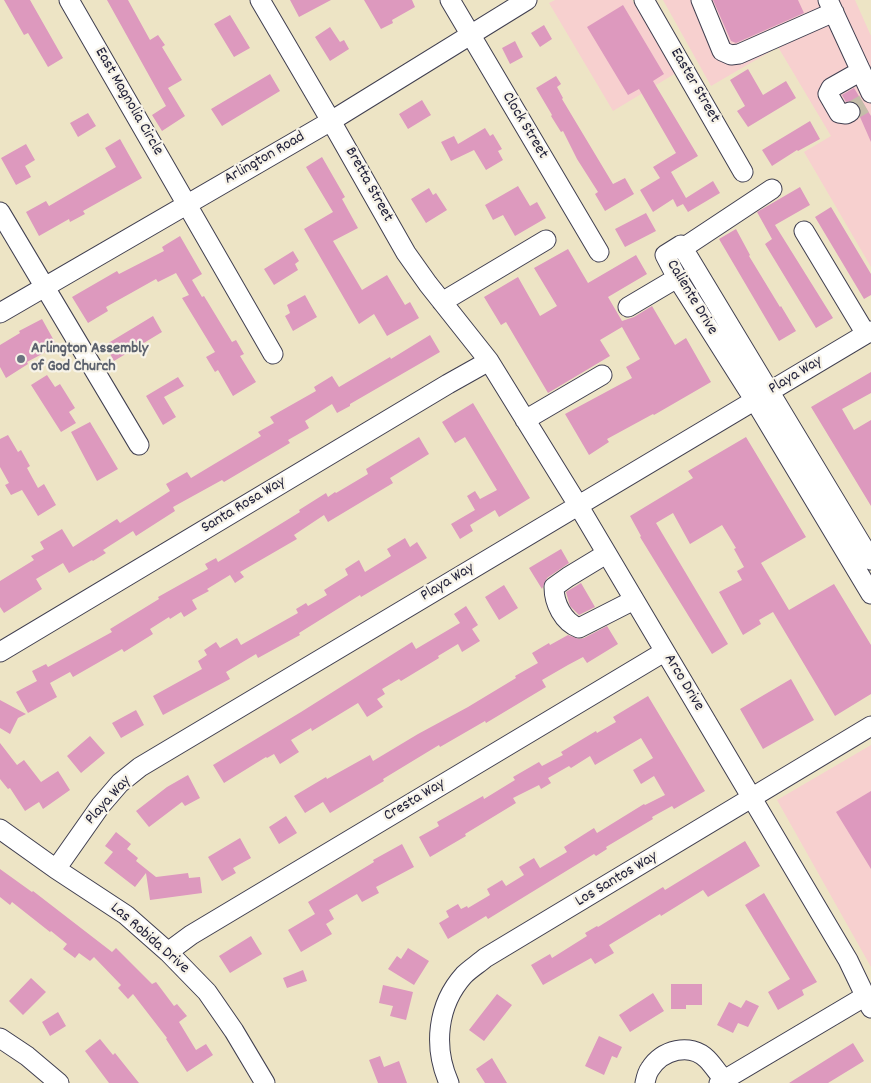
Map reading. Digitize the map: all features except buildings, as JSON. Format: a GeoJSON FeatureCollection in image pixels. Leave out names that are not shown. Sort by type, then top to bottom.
{"type":"FeatureCollection","features":[{"type":"Feature","properties":{"kind":"street","name":"East Magnolia Circle"},"geometry":{"type":"LineString","coordinates":[[69,0],[273,354]]}},
{"type":"Feature","properties":{"kind":"street","name":"Bretta Street"},"geometry":{"type":"LineString","coordinates":[[260,0],[406,253],[489,361]]}},
{"type":"Feature","properties":{"kind":"street","name":"Clock Street"},"geometry":{"type":"LineString","coordinates":[[450,0],[599,252]]}},
{"type":"Feature","properties":{"kind":"street","name":"Arlington Road"},"geometry":{"type":"LineString","coordinates":[[0,313],[331,121],[528,0]]}},
{"type":"Feature","properties":{"kind":"street","name":"Easter Street"},"geometry":{"type":"LineString","coordinates":[[644,0],[744,172]]}},
{"type":"Feature","properties":{"kind":"street"},"geometry":{"type":"LineString","coordinates":[[701,0],[722,51],[730,55],[739,54],[831,6],[865,91]]}},
{"type":"Feature","properties":{"kind":"street"},"geometry":{"type":"LineString","coordinates":[[683,248],[772,189]]}},
{"type":"Feature","properties":{"kind":"street"},"geometry":{"type":"LineString","coordinates":[[0,212],[139,445]]}},
{"type":"Feature","properties":{"kind":"street"},"geometry":{"type":"LineString","coordinates":[[804,231],[868,332]]}},
{"type":"Feature","properties":{"kind":"street"},"geometry":{"type":"LineString","coordinates":[[442,302],[546,240]]}},
{"type":"Feature","properties":{"kind":"street","name":"Caliente Drive"},"geometry":{"type":"LineString","coordinates":[[870,588],[763,396],[683,248],[681,245],[665,255],[677,278],[763,396],[871,560]]}},
{"type":"Feature","properties":{"kind":"street"},"geometry":{"type":"LineString","coordinates":[[628,307],[677,278]]}},
{"type":"Feature","properties":{"kind":"street","name":"Playa Way"},"geometry":{"type":"LineString","coordinates":[[56,869],[101,805],[120,783],[140,768],[868,332]]}},
{"type":"Feature","properties":{"kind":"street","name":"Arco Drive"},"geometry":{"type":"LineString","coordinates":[[489,361],[634,600],[848,960],[869,1000]]}},
{"type":"Feature","properties":{"kind":"street","name":"Santa Rosa Way"},"geometry":{"type":"LineString","coordinates":[[0,652],[489,361]]}},
{"type":"Feature","properties":{"kind":"street"},"geometry":{"type":"LineString","coordinates":[[525,420],[602,375]]}},
{"type":"Feature","properties":{"kind":"street"},"geometry":{"type":"LineString","coordinates":[[606,554],[568,576],[554,587],[554,596],[564,618],[572,626],[578,628],[634,600]]}},
{"type":"Feature","properties":{"kind":"street","name":"Cresta Way"},"geometry":{"type":"LineString","coordinates":[[168,952],[191,935],[664,652]]}},
{"type":"Feature","properties":{"kind":"street","name":"Los Santos Way"},"geometry":{"type":"LineString","coordinates":[[449,1083],[443,1069],[440,1045],[440,1020],[449,995],[464,974],[485,958],[870,728]]}},
{"type":"Feature","properties":{"kind":"street","name":"Las Robida Drive"},"geometry":{"type":"LineString","coordinates":[[0,829],[126,915],[168,952],[208,992],[265,1083]]}},
{"type":"Feature","properties":{"kind":"street"},"geometry":{"type":"LineString","coordinates":[[644,1083],[649,1070],[658,1059],[673,1051],[690,1050],[706,1058],[721,1082],[869,1000]]}},
{"type":"Feature","properties":{"kind":"street"},"geometry":{"type":"LineString","coordinates":[[0,1038],[28,1056],[59,1083]]}},
{"type":"Feature","properties":{"kind":"shaded area"},"geometry":{"type":"Polygon","coordinates":[[[555,0],[632,0],[676,73],[613,111],[549,3],[555,0]]]}},
{"type":"Feature","properties":{"kind":"shaded area"},"geometry":{"type":"Polygon","coordinates":[[[663,0],[855,0],[871,36],[871,267],[804,152],[831,136],[778,47],[711,86],[663,0]]]}},
{"type":"Feature","properties":{"kind":"shaded area"},"geometry":{"type":"Polygon","coordinates":[[[871,745],[871,967],[777,800],[871,745]]]}},
{"type":"Feature","properties":{"kind":"tunnel"},"geometry":{"type":"LineString","coordinates":[[850,112],[864,104]]}},
{"type":"Feature","properties":{"kind":"place","name":"Arlington Assembly of God Church"},"geometry":{"type":"Point","coordinates":[21,359]}}]}
